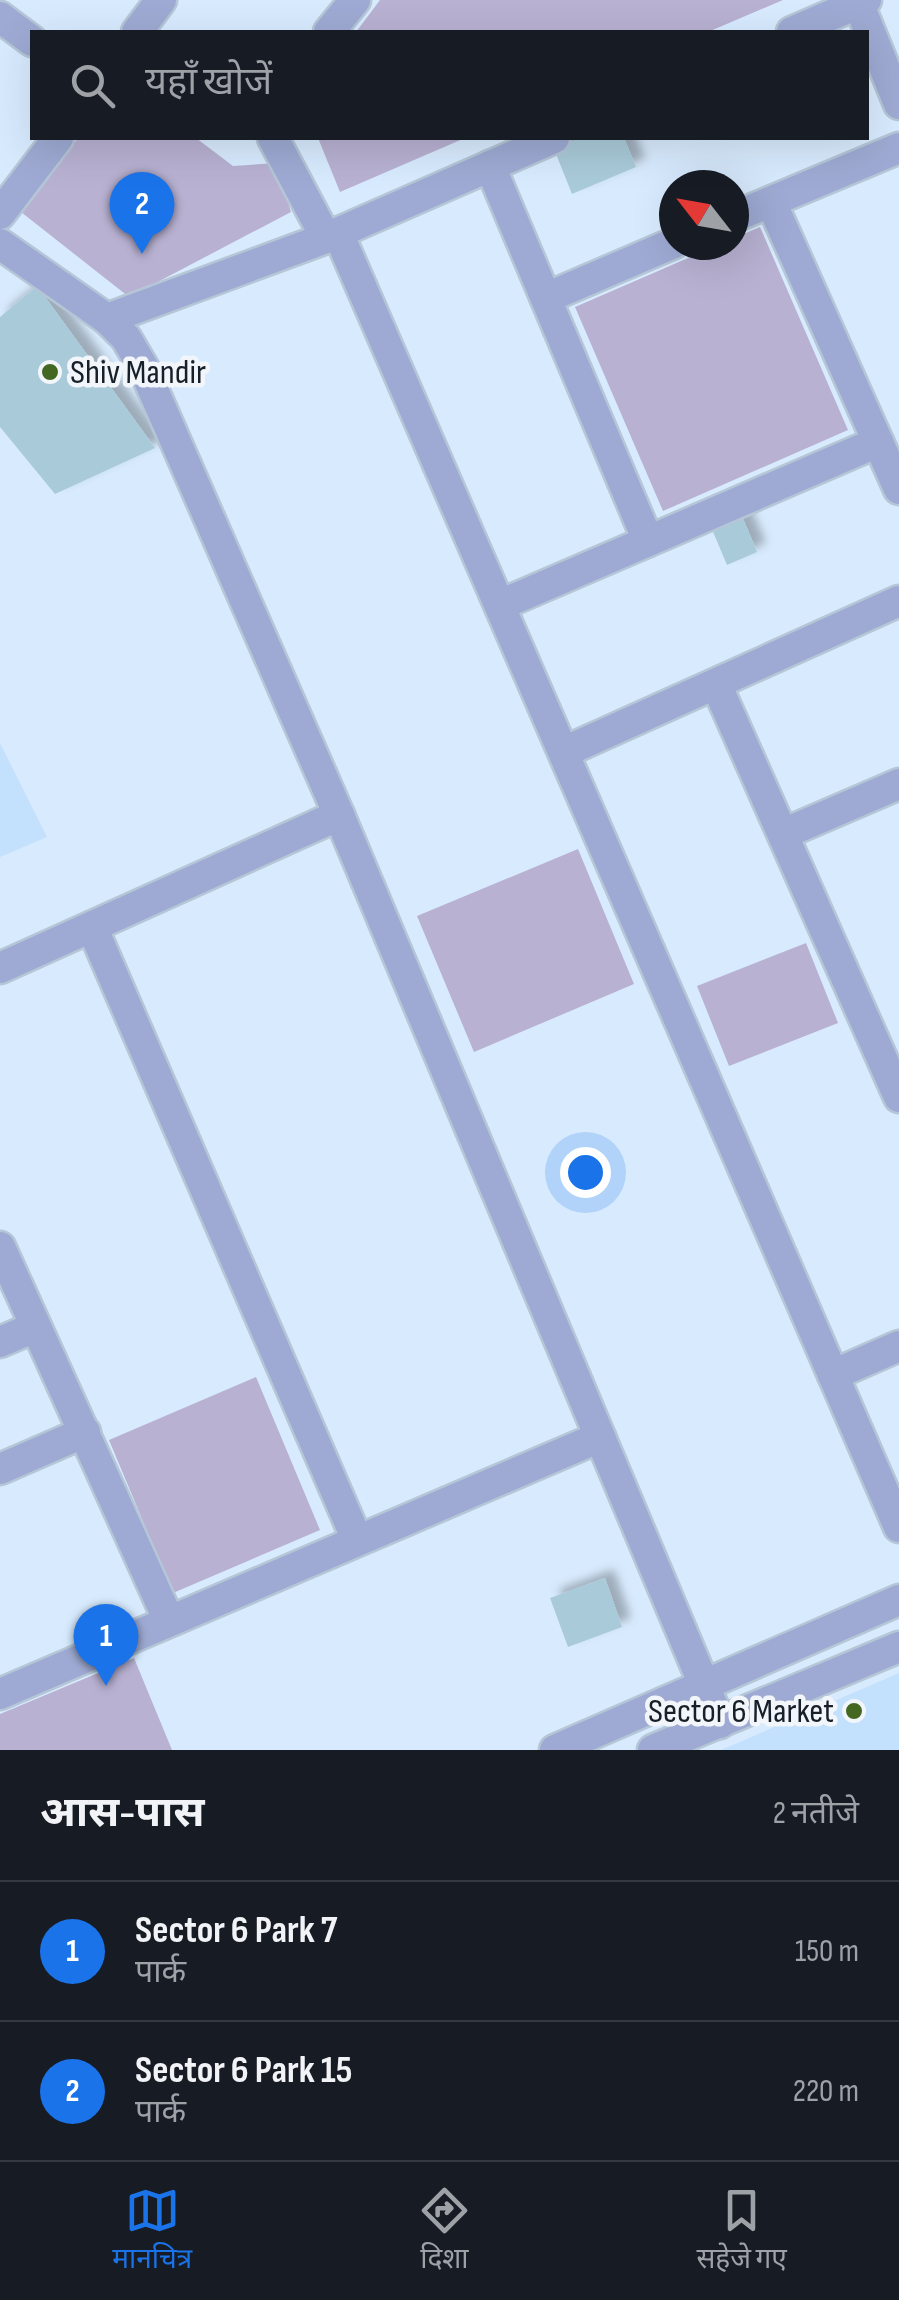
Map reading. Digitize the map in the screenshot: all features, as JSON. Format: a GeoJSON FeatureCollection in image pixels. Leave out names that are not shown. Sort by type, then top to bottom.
{"type":"FeatureCollection","features":[{"type":"Feature","properties":{"kind":"street"},"geometry":{"type":"LineString","coordinates":[[138,30],[161,0]]}},
{"type":"Feature","properties":{"kind":"street"},"geometry":{"type":"LineString","coordinates":[[332,30],[355,0]]}},
{"type":"Feature","properties":{"kind":"street"},"geometry":{"type":"LineString","coordinates":[[796,30],[861,1],[899,104]]}},
{"type":"Feature","properties":{"kind":"street"},"geometry":{"type":"LineString","coordinates":[[0,17],[30,40]]}},
{"type":"Feature","properties":{"kind":"street"},"geometry":{"type":"LineString","coordinates":[[0,214],[56,140]]}},
{"type":"Feature","properties":{"kind":"street"},"geometry":{"type":"LineString","coordinates":[[274,140],[332,235],[500,605],[899,1527]]}},
{"type":"Feature","properties":{"kind":"street"},"geometry":{"type":"LineString","coordinates":[[107,319],[332,235],[549,140]]}},
{"type":"Feature","properties":{"kind":"street"},"geometry":{"type":"LineString","coordinates":[[749,211],[899,148]]}},
{"type":"Feature","properties":{"kind":"street"},"geometry":{"type":"LineString","coordinates":[[490,166],[648,541]]}},
{"type":"Feature","properties":{"kind":"street"},"geometry":{"type":"LineString","coordinates":[[771,202],[899,489]]}},
{"type":"Feature","properties":{"kind":"street"},"geometry":{"type":"LineString","coordinates":[[546,298],[659,249]]}},
{"type":"Feature","properties":{"kind":"street"},"geometry":{"type":"LineString","coordinates":[[3,252],[107,319],[126,338],[143,367],[339,816],[720,1723]]}},
{"type":"Feature","properties":{"kind":"street"},"geometry":{"type":"LineString","coordinates":[[500,605],[878,442]]}},
{"type":"Feature","properties":{"kind":"street"},"geometry":{"type":"LineString","coordinates":[[564,752],[899,601]]}},
{"type":"Feature","properties":{"kind":"street"},"geometry":{"type":"LineString","coordinates":[[716,684],[899,1097]]}},
{"type":"Feature","properties":{"kind":"street"},"geometry":{"type":"LineString","coordinates":[[783,834],[899,784]]}},
{"type":"Feature","properties":{"kind":"street"},"geometry":{"type":"LineString","coordinates":[[0,968],[339,816]]}},
{"type":"Feature","properties":{"kind":"street"},"geometry":{"type":"LineString","coordinates":[[92,926],[357,1540]]}},
{"type":"Feature","properties":{"kind":"street"},"geometry":{"type":"LineString","coordinates":[[0,1247],[169,1621]]}},
{"type":"Feature","properties":{"kind":"street"},"geometry":{"type":"LineString","coordinates":[[0,1342],[34,1327]]}},
{"type":"Feature","properties":{"kind":"street"},"geometry":{"type":"LineString","coordinates":[[833,1375],[899,1346]]}},
{"type":"Feature","properties":{"kind":"street"},"geometry":{"type":"LineString","coordinates":[[0,1469],[85,1432]]}},
{"type":"Feature","properties":{"kind":"street"},"geometry":{"type":"LineString","coordinates":[[0,1694],[600,1437]]}},
{"type":"Feature","properties":{"kind":"street"},"geometry":{"type":"LineString","coordinates":[[554,1750],[899,1600]]}},
{"type":"Feature","properties":{"kind":"street"},"geometry":{"type":"LineString","coordinates":[[653,1750],[899,1647]]}},
{"type":"Feature","properties":{"kind":"shaded area"},"geometry":{"type":"Polygon","coordinates":[[[380,0],[783,0],[713,30],[358,30],[380,0]]]}},
{"type":"Feature","properties":{"kind":"shaded area"},"geometry":{"type":"Polygon","coordinates":[[[76,140],[199,140],[233,166],[276,163],[291,212],[129,297],[21,212],[76,140]]]}},
{"type":"Feature","properties":{"kind":"shaded area"},"geometry":{"type":"Polygon","coordinates":[[[319,140],[460,140],[340,192],[319,140]]]}},
{"type":"Feature","properties":{"kind":"shaded area"},"geometry":{"type":"Polygon","coordinates":[[[760,227],[848,430],[663,511],[575,307],[683,260],[749,260],[749,232],[760,227]]]}},
{"type":"Feature","properties":{"kind":"shaded area"},"geometry":{"type":"Polygon","coordinates":[[[0,743],[47,837],[0,857],[0,743]]]}},
{"type":"Feature","properties":{"kind":"shaded area"},"geometry":{"type":"Polygon","coordinates":[[[578,849],[634,984],[474,1052],[417,916],[578,849]]]}},
{"type":"Feature","properties":{"kind":"shaded area"},"geometry":{"type":"Polygon","coordinates":[[[806,943],[838,1023],[729,1066],[697,986],[806,943]]]}},
{"type":"Feature","properties":{"kind":"shaded area"},"geometry":{"type":"Polygon","coordinates":[[[256,1377],[320,1530],[173,1593],[109,1440],[256,1377]]]}},
{"type":"Feature","properties":{"kind":"shaded area"},"geometry":{"type":"Polygon","coordinates":[[[134,1658],[172,1750],[0,1750],[0,1714],[134,1658]]]}},
{"type":"Feature","properties":{"kind":"shaded area","name":"Sector 6 Market"},"geometry":{"type":"Polygon","coordinates":[[[899,1673],[899,1750],[721,1750],[899,1673]]]}},
{"type":"Feature","properties":{"kind":"building"},"geometry":{"type":"Polygon","coordinates":[[[577,140],[625,140],[636,167],[572,194],[554,149],[577,140]]]}},
{"type":"Feature","properties":{"kind":"building","name":"Shiv Mandir"},"geometry":{"type":"Polygon","coordinates":[[[37,286],[155,448],[55,494],[0,427],[0,317],[37,286]]]}},
{"type":"Feature","properties":{"kind":"building"},"geometry":{"type":"Polygon","coordinates":[[[741,514],[757,552],[727,565],[711,527],[741,514]]]}},
{"type":"Feature","properties":{"kind":"building"},"geometry":{"type":"Polygon","coordinates":[[[605,1578],[622,1627],[568,1647],[550,1598],[605,1578]]]}},
{"type":"Feature","properties":{"kind":"place","name":"Sector 6 Park 15"},"geometry":{"type":"Point","coordinates":[142,254]}},
{"type":"Feature","properties":{"kind":"place","name":"Shiv Mandir"},"geometry":{"type":"Point","coordinates":[50,372]}},
{"type":"Feature","properties":{"kind":"place","name":"Sector 6 Park 7"},"geometry":{"type":"Point","coordinates":[106,1686]}},
{"type":"Feature","properties":{"kind":"place","name":"Sector 6 Market"},"geometry":{"type":"Point","coordinates":[854,1711]}}]}
